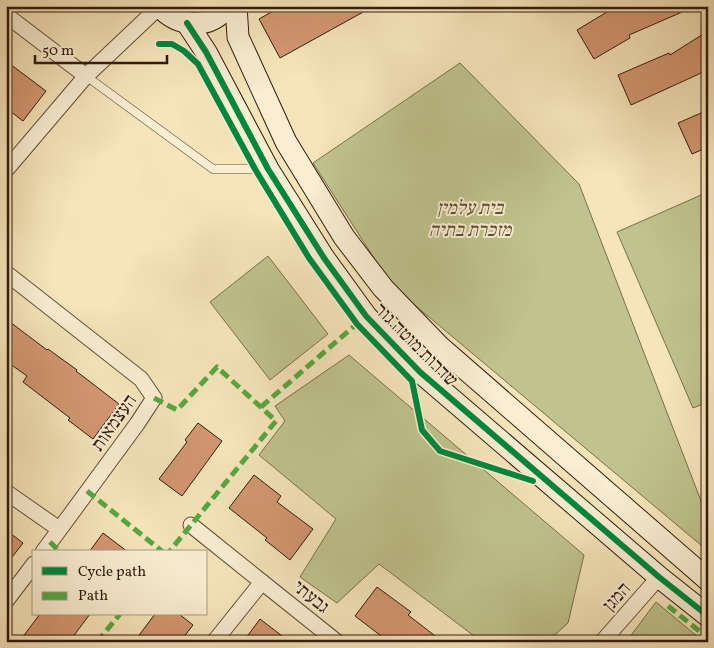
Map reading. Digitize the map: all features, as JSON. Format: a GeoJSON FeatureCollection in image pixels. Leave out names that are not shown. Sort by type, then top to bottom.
{"type":"FeatureCollection","features":[{"type":"Feature","properties":{"kind":"street"},"geometry":{"type":"LineString","coordinates":[[6,170],[86,76],[159,6],[176,20],[197,24],[217,17],[228,6]]}},
{"type":"Feature","properties":{"kind":"street","name":"שדרות מוטה גור"},"geometry":{"type":"LineString","coordinates":[[236,6],[238,37],[286,142],[344,237],[383,288],[440,347],[708,580]]}},
{"type":"Feature","properties":{"kind":"street"},"geometry":{"type":"LineString","coordinates":[[6,15],[86,76]]}},
{"type":"Feature","properties":{"kind":"street","name":"שדרות מוטה גור"},"geometry":{"type":"LineString","coordinates":[[186,23],[206,52],[268,168],[324,258],[366,316],[420,372],[659,577],[708,616]]}},
{"type":"Feature","properties":{"kind":"street","name":"העצמאות"},"geometry":{"type":"LineString","coordinates":[[6,273],[141,379],[154,398],[138,424],[44,550]]}},
{"type":"Feature","properties":{"kind":"street"},"geometry":{"type":"LineString","coordinates":[[6,492],[59,529]]}},
{"type":"Feature","properties":{"kind":"street","name":"גבעתי"},"geometry":{"type":"LineString","coordinates":[[191,525],[337,642]]}},
{"type":"Feature","properties":{"kind":"street"},"geometry":{"type":"LineString","coordinates":[[6,601],[32,567]]}},
{"type":"Feature","properties":{"kind":"street","name":"המגן"},"geometry":{"type":"LineString","coordinates":[[602,642],[659,577]]}},
{"type":"Feature","properties":{"kind":"street"},"geometry":{"type":"LineString","coordinates":[[214,642],[262,582]]}},
{"type":"Feature","properties":{"kind":"lane"},"geometry":{"type":"LineString","coordinates":[[86,76],[213,169],[268,168]]}},
{"type":"Feature","properties":{"kind":"green space","name":"בית עלמין מזכרת בתיה"},"geometry":{"type":"Polygon","coordinates":[[[460,63],[579,184],[708,519],[708,551],[392,286],[313,163],[460,63]]]}},
{"type":"Feature","properties":{"kind":"green space"},"geometry":{"type":"Polygon","coordinates":[[[708,192],[708,402],[693,408],[617,232],[708,192]]]}},
{"type":"Feature","properties":{"kind":"green space"},"geometry":{"type":"Polygon","coordinates":[[[268,256],[328,334],[270,380],[210,302],[268,256]]]}},
{"type":"Feature","properties":{"kind":"green space"},"geometry":{"type":"Polygon","coordinates":[[[349,355],[584,555],[568,623],[547,642],[482,642],[379,564],[337,603],[300,577],[336,519],[259,455],[285,421],[275,406],[349,355]]]}},
{"type":"Feature","properties":{"kind":"green space"},"geometry":{"type":"Polygon","coordinates":[[[656,602],[704,642],[626,642],[656,602]]]}},
{"type":"Feature","properties":{"kind":"building"},"geometry":{"type":"Polygon","coordinates":[[[282,6],[374,6],[280,58],[259,19],[282,6]]]}},
{"type":"Feature","properties":{"kind":"building"},"geometry":{"type":"Polygon","coordinates":[[[617,6],[696,6],[629,35],[630,38],[594,59],[577,30],[617,6]]]}},
{"type":"Feature","properties":{"kind":"building"},"geometry":{"type":"Polygon","coordinates":[[[708,31],[708,69],[631,105],[618,75],[669,53],[670,55],[708,31]]]}},
{"type":"Feature","properties":{"kind":"building"},"geometry":{"type":"Polygon","coordinates":[[[6,61],[46,91],[23,121],[6,108],[6,61]]]}},
{"type":"Feature","properties":{"kind":"building"},"geometry":{"type":"Polygon","coordinates":[[[708,110],[708,147],[692,154],[678,123],[708,110]]]}},
{"type":"Feature","properties":{"kind":"building"},"geometry":{"type":"Polygon","coordinates":[[[6,319],[77,370],[119,404],[93,439],[68,420],[70,418],[23,382],[27,376],[6,361],[6,319]]]}},
{"type":"Feature","properties":{"kind":"building"},"geometry":{"type":"Polygon","coordinates":[[[198,423],[222,441],[182,496],[159,479],[187,442],[185,440],[198,423]]]}},
{"type":"Feature","properties":{"kind":"building"},"geometry":{"type":"Polygon","coordinates":[[[254,475],[281,496],[277,502],[313,529],[290,560],[265,540],[267,538],[229,508],[254,475]]]}},
{"type":"Feature","properties":{"kind":"building"},"geometry":{"type":"Polygon","coordinates":[[[6,530],[23,543],[6,565],[6,530]]]}},
{"type":"Feature","properties":{"kind":"building"},"geometry":{"type":"Polygon","coordinates":[[[103,533],[125,550],[90,550],[103,533]]]}},
{"type":"Feature","properties":{"kind":"building"},"geometry":{"type":"Polygon","coordinates":[[[377,587],[411,612],[408,615],[443,642],[389,642],[355,616],[377,587]]]}},
{"type":"Feature","properties":{"kind":"building"},"geometry":{"type":"Polygon","coordinates":[[[38,616],[88,616],[69,642],[19,642],[38,616]]]}},
{"type":"Feature","properties":{"kind":"building"},"geometry":{"type":"Polygon","coordinates":[[[154,616],[182,616],[193,625],[180,642],[134,642],[154,616]]]}},
{"type":"Feature","properties":{"kind":"building"},"geometry":{"type":"Polygon","coordinates":[[[260,619],[290,642],[243,642],[260,619]]]}},
{"type":"Feature","properties":{"kind":"marked path"},"geometry":{"type":"LineString","coordinates":[[261,407],[360,321]]}},
{"type":"Feature","properties":{"kind":"marked path"},"geometry":{"type":"LineString","coordinates":[[154,398],[177,410],[217,367],[276,421],[171,550]]}},
{"type":"Feature","properties":{"kind":"marked path"},"geometry":{"type":"LineString","coordinates":[[87,491],[161,550]]}},
{"type":"Feature","properties":{"kind":"marked path"},"geometry":{"type":"LineString","coordinates":[[50,542],[58,550]]}},
{"type":"Feature","properties":{"kind":"marked path"},"geometry":{"type":"LineString","coordinates":[[668,606],[708,638]]}},
{"type":"Feature","properties":{"kind":"marked path"},"geometry":{"type":"LineString","coordinates":[[97,642],[118,616]]}},
{"type":"Feature","properties":{"kind":"cycle path"},"geometry":{"type":"LineString","coordinates":[[187,23],[206,52],[268,169],[324,258],[366,316],[420,372],[659,577],[708,616]]}},
{"type":"Feature","properties":{"kind":"cycle path"},"geometry":{"type":"LineString","coordinates":[[159,44],[172,44],[184,51],[198,64],[255,169],[309,258],[357,324],[412,381],[422,430],[440,451],[533,481]]}}]}
